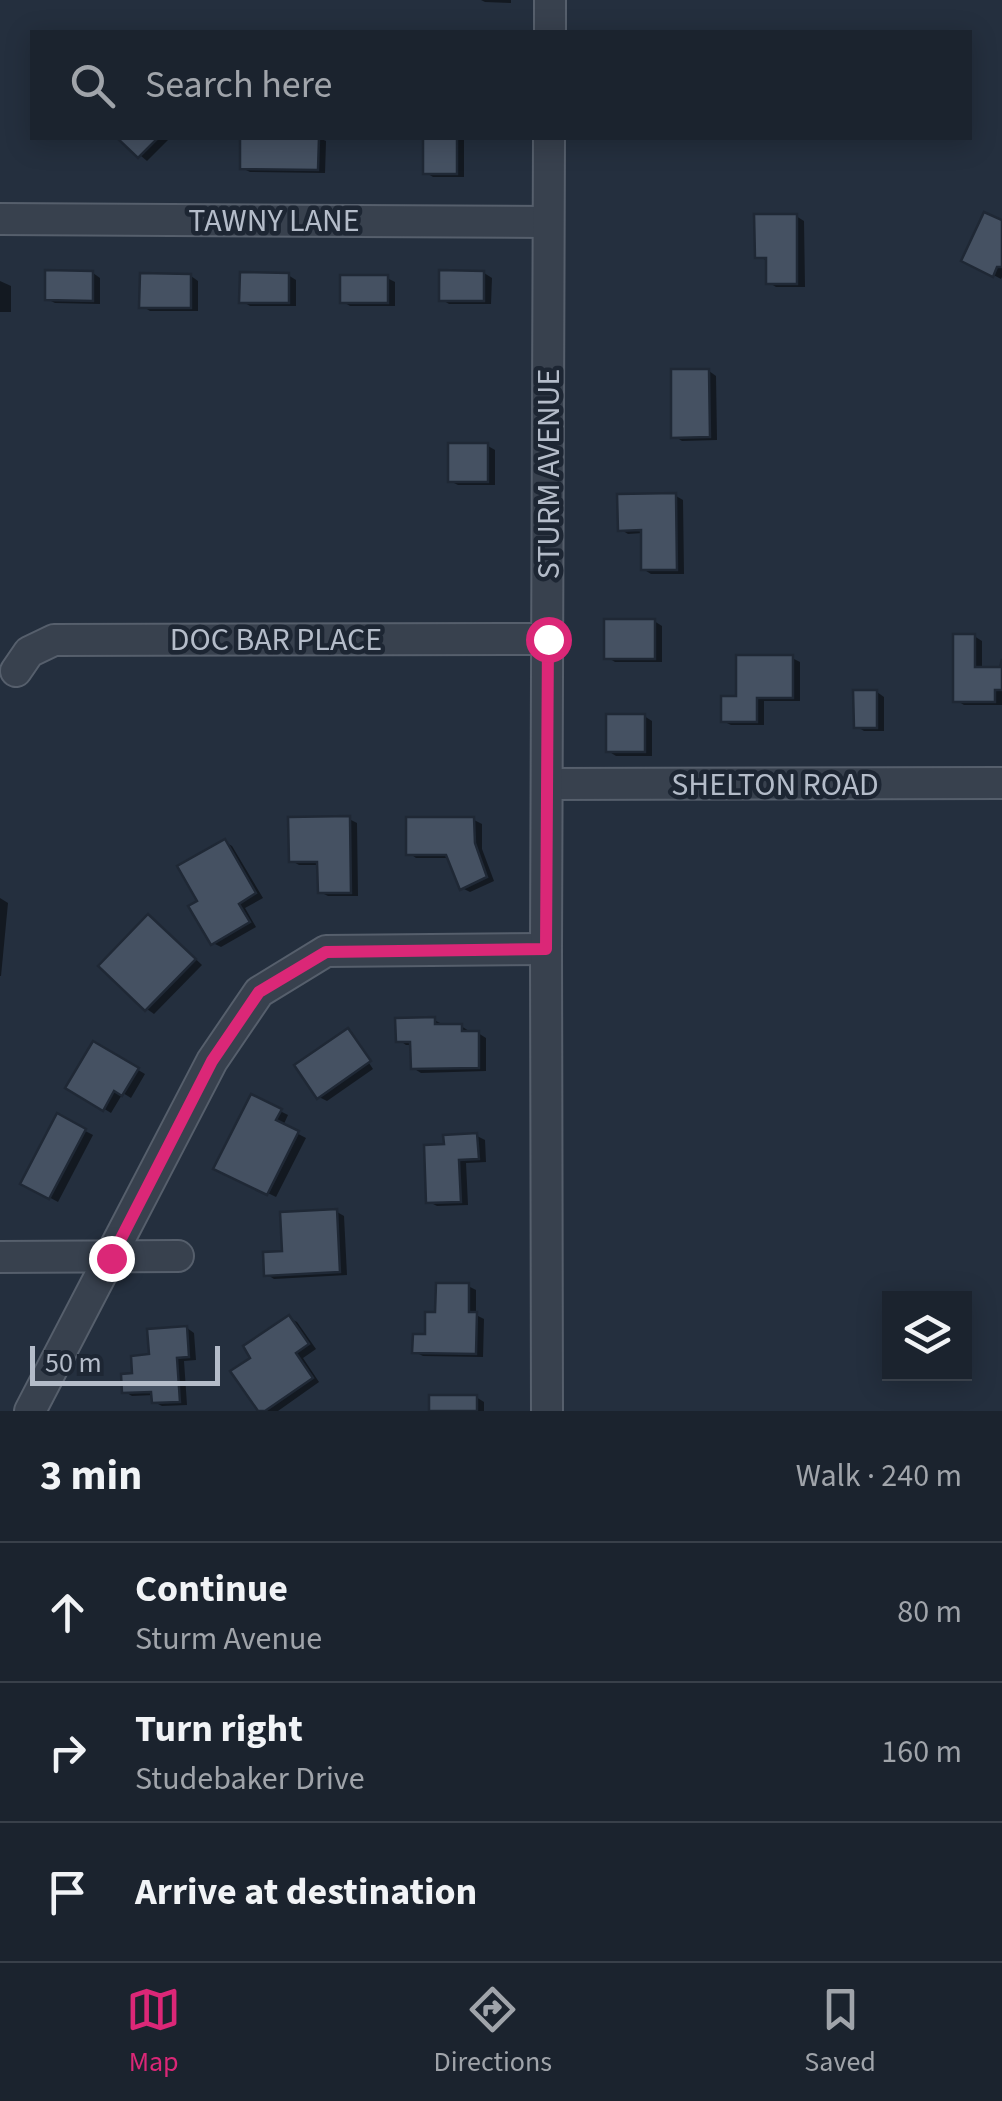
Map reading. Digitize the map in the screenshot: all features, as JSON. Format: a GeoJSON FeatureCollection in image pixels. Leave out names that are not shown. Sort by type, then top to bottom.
{"type":"FeatureCollection","features":[{"type":"Feature","properties":{"kind":"street"},"geometry":{"type":"LineString","coordinates":[[550,0],[550,30]]}},
{"type":"Feature","properties":{"kind":"street","name":"STURM AVENUE"},"geometry":{"type":"LineString","coordinates":[[547,1411],[549,140]]}},
{"type":"Feature","properties":{"kind":"street","name":"TAWNY LANE"},"geometry":{"type":"LineString","coordinates":[[0,218],[548,222]]}},
{"type":"Feature","properties":{"kind":"street","name":"DOC BAR PLACE"},"geometry":{"type":"LineString","coordinates":[[16,671],[28,652],[54,640],[548,639]]}},
{"type":"Feature","properties":{"kind":"street","name":"SHELTON ROAD"},"geometry":{"type":"LineString","coordinates":[[548,784],[1002,783]]}},
{"type":"Feature","properties":{"kind":"street"},"geometry":{"type":"LineString","coordinates":[[30,1411],[212,1061],[259,992],[326,952],[546,949]]}},
{"type":"Feature","properties":{"kind":"street"},"geometry":{"type":"LineString","coordinates":[[0,1257],[178,1256]]}},
{"type":"Feature","properties":{"kind":"building"},"geometry":{"type":"Polygon","coordinates":[[[119,140],[156,140],[138,158],[119,140]]]}},
{"type":"Feature","properties":{"kind":"building"},"geometry":{"type":"Polygon","coordinates":[[[240,140],[319,140],[318,170],[240,169],[240,140]]]}},
{"type":"Feature","properties":{"kind":"building"},"geometry":{"type":"Polygon","coordinates":[[[423,140],[457,140],[457,174],[423,174],[423,140]]]}},
{"type":"Feature","properties":{"kind":"building"},"geometry":{"type":"Polygon","coordinates":[[[984,212],[1002,220],[1002,267],[997,267],[993,277],[961,261],[984,212]]]}},
{"type":"Feature","properties":{"kind":"building"},"geometry":{"type":"Polygon","coordinates":[[[754,214],[797,214],[797,284],[766,284],[766,258],[755,258],[754,214]]]}},
{"type":"Feature","properties":{"kind":"building"},"geometry":{"type":"Polygon","coordinates":[[[45,270],[93,271],[93,301],[45,300],[45,270]]]}},
{"type":"Feature","properties":{"kind":"building"},"geometry":{"type":"Polygon","coordinates":[[[439,270],[484,271],[484,301],[439,301],[439,270]]]}},
{"type":"Feature","properties":{"kind":"building"},"geometry":{"type":"Polygon","coordinates":[[[240,272],[289,273],[289,303],[239,303],[240,272]]]}},
{"type":"Feature","properties":{"kind":"building"},"geometry":{"type":"Polygon","coordinates":[[[140,273],[191,274],[191,308],[139,308],[140,273]]]}},
{"type":"Feature","properties":{"kind":"building"},"geometry":{"type":"Polygon","coordinates":[[[340,275],[388,275],[388,303],[340,303],[340,275]]]}},
{"type":"Feature","properties":{"kind":"building"},"geometry":{"type":"Polygon","coordinates":[[[671,369],[709,369],[710,437],[671,438],[671,369]]]}},
{"type":"Feature","properties":{"kind":"building"},"geometry":{"type":"Polygon","coordinates":[[[448,443],[488,443],[488,482],[448,482],[448,443]]]}},
{"type":"Feature","properties":{"kind":"building"},"geometry":{"type":"Polygon","coordinates":[[[676,493],[677,570],[641,570],[641,530],[618,531],[617,494],[676,493]]]}},
{"type":"Feature","properties":{"kind":"building"},"geometry":{"type":"Polygon","coordinates":[[[604,619],[655,619],[655,659],[604,659],[604,619]]]}},
{"type":"Feature","properties":{"kind":"building"},"geometry":{"type":"Polygon","coordinates":[[[953,634],[975,634],[975,667],[1000,667],[1002,659],[1002,690],[995,690],[995,702],[953,702],[953,634]]]}},
{"type":"Feature","properties":{"kind":"building"},"geometry":{"type":"Polygon","coordinates":[[[736,655],[793,655],[793,698],[757,698],[757,722],[721,722],[721,696],[736,696],[736,655]]]}},
{"type":"Feature","properties":{"kind":"building"},"geometry":{"type":"Polygon","coordinates":[[[853,690],[877,690],[877,728],[854,728],[853,690]]]}},
{"type":"Feature","properties":{"kind":"building"},"geometry":{"type":"Polygon","coordinates":[[[606,714],[645,714],[645,752],[606,752],[606,714]]]}},
{"type":"Feature","properties":{"kind":"building"},"geometry":{"type":"Polygon","coordinates":[[[350,816],[351,893],[318,893],[317,862],[289,862],[288,817],[350,816]]]}},
{"type":"Feature","properties":{"kind":"building"},"geometry":{"type":"Polygon","coordinates":[[[406,817],[474,817],[475,843],[487,877],[460,890],[446,855],[406,855],[406,817]]]}},
{"type":"Feature","properties":{"kind":"building"},"geometry":{"type":"Polygon","coordinates":[[[225,839],[256,893],[239,904],[250,922],[211,945],[188,906],[197,901],[177,866],[225,839]]]}},
{"type":"Feature","properties":{"kind":"building"},"geometry":{"type":"Polygon","coordinates":[[[148,914],[196,959],[145,1011],[98,966],[148,914]]]}},
{"type":"Feature","properties":{"kind":"building"},"geometry":{"type":"Polygon","coordinates":[[[435,1017],[435,1024],[462,1024],[462,1031],[479,1031],[479,1068],[411,1069],[410,1042],[396,1042],[395,1018],[435,1017]]]}},
{"type":"Feature","properties":{"kind":"building"},"geometry":{"type":"Polygon","coordinates":[[[348,1028],[371,1061],[317,1099],[294,1065],[348,1028]]]}},
{"type":"Feature","properties":{"kind":"building"},"geometry":{"type":"Polygon","coordinates":[[[93,1041],[139,1068],[122,1096],[114,1091],[103,1111],[65,1088],[93,1041]]]}},
{"type":"Feature","properties":{"kind":"building"},"geometry":{"type":"Polygon","coordinates":[[[251,1094],[282,1109],[276,1120],[299,1131],[267,1195],[213,1169],[251,1094]]]}},
{"type":"Feature","properties":{"kind":"building"},"geometry":{"type":"Polygon","coordinates":[[[57,1113],[86,1129],[49,1199],[20,1184],[57,1113]]]}},
{"type":"Feature","properties":{"kind":"building"},"geometry":{"type":"Polygon","coordinates":[[[477,1133],[479,1159],[459,1160],[461,1202],[426,1203],[424,1145],[444,1144],[443,1135],[477,1133]]]}},
{"type":"Feature","properties":{"kind":"building"},"geometry":{"type":"Polygon","coordinates":[[[337,1209],[340,1272],[264,1276],[263,1252],[282,1251],[280,1212],[337,1209]]]}},
{"type":"Feature","properties":{"kind":"building"},"geometry":{"type":"Polygon","coordinates":[[[436,1283],[469,1283],[469,1312],[477,1312],[476,1354],[412,1353],[413,1334],[425,1334],[425,1312],[435,1312],[436,1283]]]}},
{"type":"Feature","properties":{"kind":"building"},"geometry":{"type":"Polygon","coordinates":[[[289,1315],[309,1344],[296,1353],[313,1378],[265,1411],[258,1411],[230,1371],[250,1358],[243,1346],[289,1315]]]}},
{"type":"Feature","properties":{"kind":"building"},"geometry":{"type":"Polygon","coordinates":[[[187,1326],[189,1357],[177,1358],[180,1402],[152,1403],[151,1392],[122,1393],[121,1374],[132,1373],[131,1356],[149,1354],[147,1329],[187,1326]]]}},
{"type":"Feature","properties":{"kind":"building"},"geometry":{"type":"Polygon","coordinates":[[[429,1395],[477,1395],[477,1411],[429,1411],[429,1395]]]}},
{"type":"Feature","properties":{"kind":"route"},"geometry":{"type":"LineString","coordinates":[[111,1258],[212,1061],[259,992],[326,952],[546,949],[548,639]]}}]}
